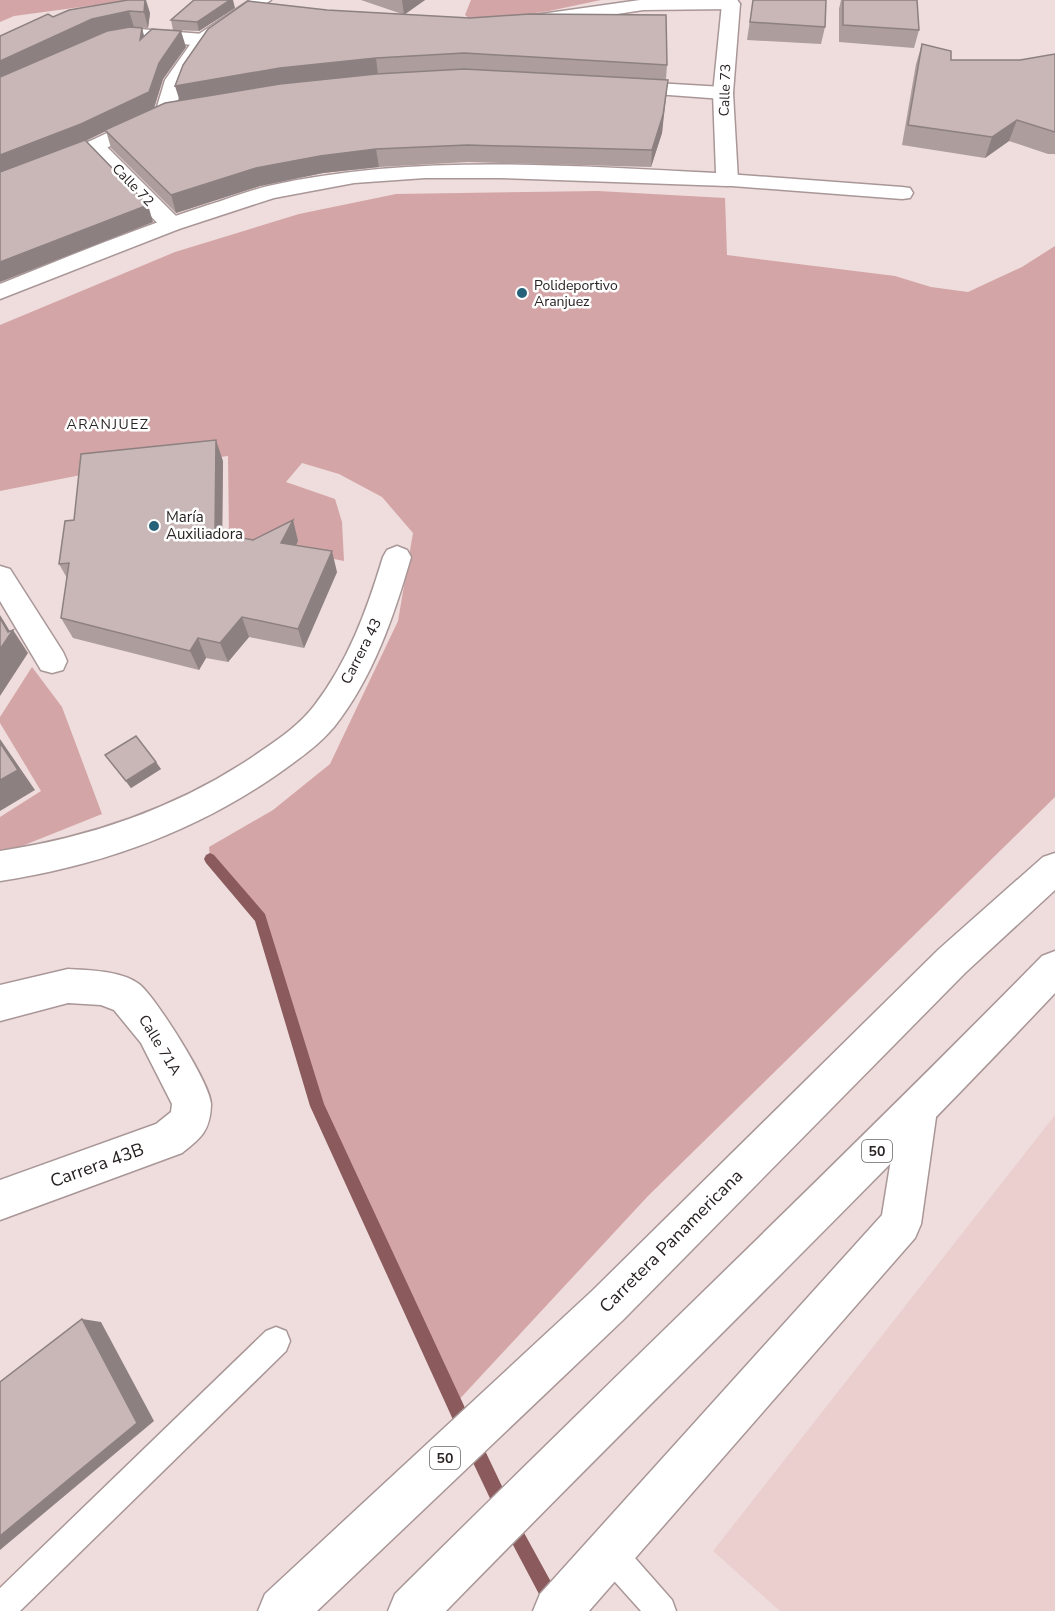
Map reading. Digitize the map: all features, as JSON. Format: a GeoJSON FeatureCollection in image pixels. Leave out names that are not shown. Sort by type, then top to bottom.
{"type":"FeatureCollection","features":[{"type":"Feature","properties":{"kind":"main road"},"geometry":{"type":"LineString","coordinates":[[513,24],[643,5],[730,2]]}},
{"type":"Feature","properties":{"kind":"main road","name":"Calle 73"},"geometry":{"type":"LineString","coordinates":[[727,180],[723,93],[730,2]]}},
{"type":"Feature","properties":{"kind":"main road"},"geometry":{"type":"LineString","coordinates":[[165,113],[175,80],[203,40],[254,5],[277,13]]}},
{"type":"Feature","properties":{"kind":"main road"},"geometry":{"type":"LineString","coordinates":[[125,37],[158,35],[203,40]]}},
{"type":"Feature","properties":{"kind":"main road"},"geometry":{"type":"LineString","coordinates":[[605,86],[723,93]]}},
{"type":"Feature","properties":{"kind":"main road"},"geometry":{"type":"LineString","coordinates":[[0,182],[94,146],[165,113],[189,109]]}},
{"type":"Feature","properties":{"kind":"main road","name":"Calle 72"},"geometry":{"type":"LineString","coordinates":[[94,146],[171,224]]}},
{"type":"Feature","properties":{"kind":"main road"},"geometry":{"type":"LineString","coordinates":[[0,292],[171,224],[270,192],[354,177],[425,172],[647,176],[902,193]]}},
{"type":"Feature","properties":{"kind":"main road","name":"Carrera 43"},"geometry":{"type":"LineString","coordinates":[[0,866],[34,862],[139,834],[209,801],[249,777],[307,735],[337,698],[369,638],[380,613],[397,557]]}},
{"type":"Feature","properties":{"kind":"main road"},"geometry":{"type":"LineString","coordinates":[[0,577],[52,661]]}},
{"type":"Feature","properties":{"kind":"main road","name":"Carretera Panamericana"},"geometry":{"type":"LineString","coordinates":[[282,1611],[608,1305],[952,961],[1055,868]]}},
{"type":"Feature","properties":{"kind":"main road","name":"50"},"geometry":{"type":"LineString","coordinates":[[412,1611],[596,1425],[749,1278],[918,1110],[1055,968]]}},
{"type":"Feature","properties":{"kind":"main road","name":"Calle 71A"},"geometry":{"type":"LineString","coordinates":[[0,1003],[68,986],[101,988],[126,996],[154,1030],[192,1102],[189,1123]]}},
{"type":"Feature","properties":{"kind":"main road"},"geometry":{"type":"LineString","coordinates":[[557,1611],[901,1224],[918,1110]]}},
{"type":"Feature","properties":{"kind":"main road","name":"Carrera 43B"},"geometry":{"type":"LineString","coordinates":[[0,1200],[168,1139],[189,1123]]}},
{"type":"Feature","properties":{"kind":"lane"},"geometry":{"type":"LineString","coordinates":[[0,1609],[276,1341]]}},
{"type":"Feature","properties":{"kind":"lane"},"geometry":{"type":"LineString","coordinates":[[609,1552],[661,1611]]}},
{"type":"Feature","properties":{"kind":"shaded area"},"geometry":{"type":"Polygon","coordinates":[[[0,0],[133,0],[14,16],[0,22],[0,0]]]}},
{"type":"Feature","properties":{"kind":"shaded area"},"geometry":{"type":"Polygon","coordinates":[[[471,0],[601,0],[549,11],[474,22],[465,15],[471,0]]]}},
{"type":"Feature","properties":{"kind":"shaded area"},"geometry":{"type":"Polygon","coordinates":[[[598,191],[725,198],[727,255],[895,276],[931,287],[968,292],[1022,267],[1055,246],[1055,797],[648,1196],[455,1404],[317,1106],[260,918],[210,859],[209,847],[273,810],[330,764],[398,621],[413,533],[382,497],[339,474],[302,463],[286,482],[335,499],[342,522],[344,561],[229,538],[228,456],[91,473],[0,491],[0,325],[175,252],[299,214],[396,194],[598,191]]]}},
{"type":"Feature","properties":{"kind":"shaded area"},"geometry":{"type":"Polygon","coordinates":[[[32,667],[62,707],[102,814],[22,846],[0,852],[0,817],[41,791],[0,723],[0,717],[32,667]]]}},
{"type":"Feature","properties":{"kind":"shaded area"},"geometry":{"type":"Polygon","coordinates":[[[1055,1115],[1055,1611],[780,1611],[713,1551],[1055,1115]]]}},
{"type":"Feature","properties":{"kind":"building"},"geometry":{"type":"Polygon","coordinates":[[[128,0],[145,0],[144,12],[129,11],[92,19],[0,61],[0,36],[48,14],[53,17],[69,10],[128,0]]]}},
{"type":"Feature","properties":{"kind":"building"},"geometry":{"type":"Polygon","coordinates":[[[194,0],[230,0],[197,22],[171,20],[194,0]]]}},
{"type":"Feature","properties":{"kind":"building"},"geometry":{"type":"Polygon","coordinates":[[[753,0],[826,0],[825,27],[750,22],[753,0]]]}},
{"type":"Feature","properties":{"kind":"building"},"geometry":{"type":"Polygon","coordinates":[[[843,0],[917,0],[919,30],[843,25],[843,0]]]}},
{"type":"Feature","properties":{"kind":"building"},"geometry":{"type":"Polygon","coordinates":[[[248,1],[327,10],[470,18],[529,14],[666,15],[667,65],[464,53],[376,58],[280,68],[175,86],[183,65],[208,29],[248,1]]]}},
{"type":"Feature","properties":{"kind":"building"},"geometry":{"type":"Polygon","coordinates":[[[130,27],[142,28],[140,40],[152,29],[181,31],[159,63],[149,92],[81,124],[0,155],[0,77],[107,31],[130,27]]]}},
{"type":"Feature","properties":{"kind":"building"},"geometry":{"type":"Polygon","coordinates":[[[922,44],[951,51],[951,60],[1020,60],[1055,54],[1055,132],[1017,120],[992,137],[908,125],[922,44]]]}},
{"type":"Feature","properties":{"kind":"building"},"geometry":{"type":"Polygon","coordinates":[[[464,69],[668,80],[663,115],[652,150],[467,145],[376,149],[320,156],[256,168],[171,195],[105,130],[165,103],[280,84],[376,74],[464,69]]]}},
{"type":"Feature","properties":{"kind":"building"},"geometry":{"type":"Polygon","coordinates":[[[85,140],[148,205],[0,262],[0,172],[85,140]]]}},
{"type":"Feature","properties":{"kind":"building"},"geometry":{"type":"Polygon","coordinates":[[[216,440],[215,533],[253,540],[293,520],[281,543],[332,551],[298,629],[242,617],[220,643],[198,638],[190,651],[61,618],[69,563],[59,564],[65,521],[74,520],[81,454],[216,440]]]}},
{"type":"Feature","properties":{"kind":"building"},"geometry":{"type":"Polygon","coordinates":[[[0,618],[8,632],[13,630],[0,649],[0,618]]]}},
{"type":"Feature","properties":{"kind":"building"},"geometry":{"type":"Polygon","coordinates":[[[136,736],[156,762],[126,781],[105,755],[136,736]]]}},
{"type":"Feature","properties":{"kind":"building"},"geometry":{"type":"Polygon","coordinates":[[[0,743],[18,770],[0,780],[0,743]]]}},
{"type":"Feature","properties":{"kind":"building"},"geometry":{"type":"Polygon","coordinates":[[[82,1319],[137,1423],[0,1536],[0,1382],[82,1319]]]}},
{"type":"Feature","properties":{"kind":"waterway"},"geometry":{"type":"LineString","coordinates":[[210,859],[260,918],[317,1106],[466,1429]]}},
{"type":"Feature","properties":{"kind":"waterway"},"geometry":{"type":"LineString","coordinates":[[473,1444],[503,1507]]}},
{"type":"Feature","properties":{"kind":"waterway"},"geometry":{"type":"LineString","coordinates":[[511,1526],[558,1611]]}},
{"type":"Feature","properties":{"kind":"place","name":"Polideportivo Aranjuez"},"geometry":{"type":"Point","coordinates":[522,293]}},
{"type":"Feature","properties":{"kind":"place","name":"María Auxiliadora"},"geometry":{"type":"Point","coordinates":[154,526]}},
{"type":"Feature","properties":{"kind":"district","name":"ARANJUEZ"},"geometry":{"type":"Point","coordinates":[108,424]}}]}
